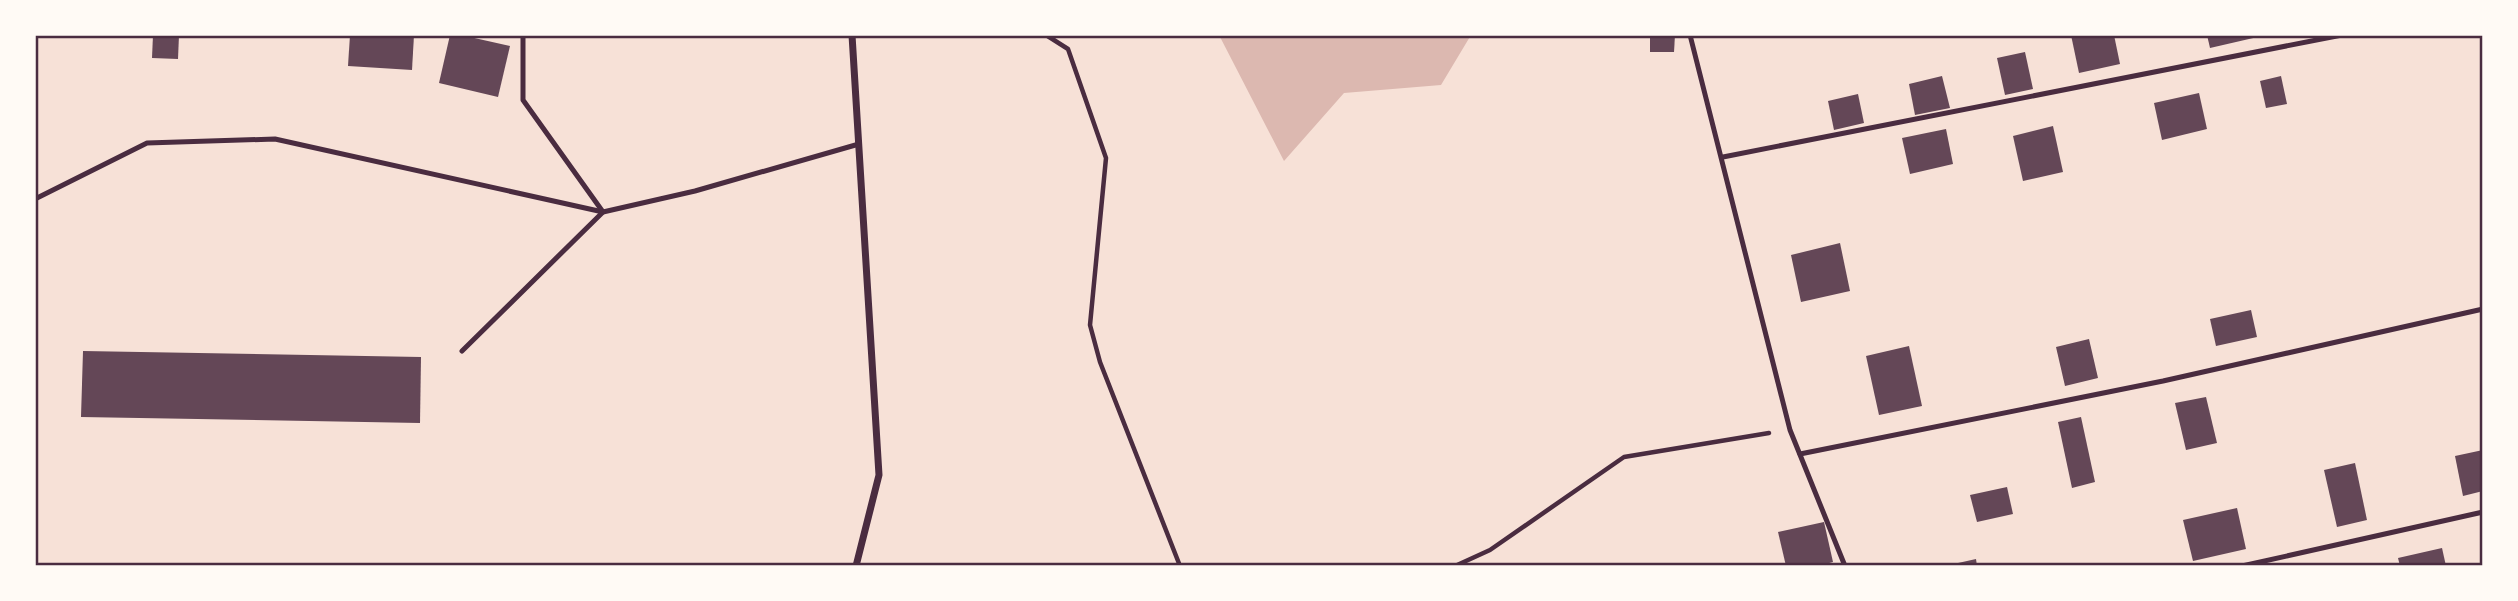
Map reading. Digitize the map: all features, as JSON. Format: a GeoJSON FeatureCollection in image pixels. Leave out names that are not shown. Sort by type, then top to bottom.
{"type":"FeatureCollection","features":[{"type":"Feature","properties":{"kind":"street"},"geometry":{"type":"LineString","coordinates":[[852,35],[879,475],[856,566]]}},
{"type":"Feature","properties":{"kind":"lane"},"geometry":{"type":"LineString","coordinates":[[523,35],[523,100],[603,212]]}},
{"type":"Feature","properties":{"kind":"lane"},"geometry":{"type":"LineString","coordinates":[[1690,35],[1790,430],[1845,566]]}},
{"type":"Feature","properties":{"kind":"lane"},"geometry":{"type":"LineString","coordinates":[[1723,157],[2342,35]]}},
{"type":"Feature","properties":{"kind":"lane"},"geometry":{"type":"LineString","coordinates":[[35,199],[147,143],[275,139],[603,212],[695,191],[859,144]]}},
{"type":"Feature","properties":{"kind":"lane"},"geometry":{"type":"LineString","coordinates":[[462,351],[603,212]]}},
{"type":"Feature","properties":{"kind":"lane"},"geometry":{"type":"LineString","coordinates":[[1800,454],[2163,381],[2483,309]]}},
{"type":"Feature","properties":{"kind":"lane"},"geometry":{"type":"LineString","coordinates":[[2242,566],[2483,512]]}},
{"type":"Feature","properties":{"kind":"path"},"geometry":{"type":"LineString","coordinates":[[1046,35],[1068,48],[1106,158],[1090,325],[1100,362],[1180,566]]}},
{"type":"Feature","properties":{"kind":"path"},"geometry":{"type":"LineString","coordinates":[[1455,566],[1490,550],[1623,457],[1790,430]]}},
{"type":"Feature","properties":{"kind":"shaded area"},"geometry":{"type":"Polygon","coordinates":[[[1219,35],[1471,35],[1441,85],[1344,93],[1284,161],[1219,35]]]}},
{"type":"Feature","properties":{"kind":"building"},"geometry":{"type":"Polygon","coordinates":[[[153,35],[179,35],[178,59],[152,58],[153,35]]]}},
{"type":"Feature","properties":{"kind":"building"},"geometry":{"type":"Polygon","coordinates":[[[350,35],[414,35],[412,70],[348,66],[350,35]]]}},
{"type":"Feature","properties":{"kind":"building"},"geometry":{"type":"Polygon","coordinates":[[[450,35],[510,46],[498,97],[439,83],[450,35]]]}},
{"type":"Feature","properties":{"kind":"building"},"geometry":{"type":"Polygon","coordinates":[[[1650,35],[1675,35],[1674,52],[1650,52],[1650,35]]]}},
{"type":"Feature","properties":{"kind":"building"},"geometry":{"type":"Polygon","coordinates":[[[2071,35],[2114,35],[2120,64],[2079,73],[2071,35]]]}},
{"type":"Feature","properties":{"kind":"building"},"geometry":{"type":"Polygon","coordinates":[[[2207,35],[2261,35],[2262,36],[2210,48],[2207,35]]]}},
{"type":"Feature","properties":{"kind":"building"},"geometry":{"type":"Polygon","coordinates":[[[2025,52],[2033,89],[2005,95],[1997,58],[2025,52]]]}},
{"type":"Feature","properties":{"kind":"building"},"geometry":{"type":"Polygon","coordinates":[[[1942,76],[1950,108],[1915,115],[1909,84],[1942,76]]]}},
{"type":"Feature","properties":{"kind":"building"},"geometry":{"type":"Polygon","coordinates":[[[2281,76],[2287,104],[2266,108],[2260,81],[2281,76]]]}},
{"type":"Feature","properties":{"kind":"building"},"geometry":{"type":"Polygon","coordinates":[[[2199,93],[2207,129],[2162,140],[2154,103],[2199,93]]]}},
{"type":"Feature","properties":{"kind":"building"},"geometry":{"type":"Polygon","coordinates":[[[1858,94],[1864,123],[1834,130],[1828,101],[1858,94]]]}},
{"type":"Feature","properties":{"kind":"building"},"geometry":{"type":"Polygon","coordinates":[[[2053,126],[2063,172],[2023,181],[2013,136],[2053,126]]]}},
{"type":"Feature","properties":{"kind":"building"},"geometry":{"type":"Polygon","coordinates":[[[1946,129],[1953,164],[1910,174],[1902,138],[1946,129]]]}},
{"type":"Feature","properties":{"kind":"building"},"geometry":{"type":"Polygon","coordinates":[[[1840,243],[1850,291],[1801,302],[1791,255],[1840,243]]]}},
{"type":"Feature","properties":{"kind":"building"},"geometry":{"type":"Polygon","coordinates":[[[2251,310],[2257,337],[2216,346],[2210,319],[2251,310]]]}},
{"type":"Feature","properties":{"kind":"building"},"geometry":{"type":"Polygon","coordinates":[[[2089,339],[2098,378],[2065,386],[2056,347],[2089,339]]]}},
{"type":"Feature","properties":{"kind":"building"},"geometry":{"type":"Polygon","coordinates":[[[1909,346],[1922,406],[1879,415],[1866,356],[1909,346]]]}},
{"type":"Feature","properties":{"kind":"building"},"geometry":{"type":"Polygon","coordinates":[[[83,351],[421,357],[420,423],[81,417],[83,351]]]}},
{"type":"Feature","properties":{"kind":"building"},"geometry":{"type":"Polygon","coordinates":[[[2206,397],[2217,443],[2186,450],[2175,403],[2206,397]]]}},
{"type":"Feature","properties":{"kind":"building"},"geometry":{"type":"Polygon","coordinates":[[[2081,417],[2095,482],[2072,488],[2058,422],[2081,417]]]}},
{"type":"Feature","properties":{"kind":"building"},"geometry":{"type":"Polygon","coordinates":[[[2483,450],[2483,491],[2463,496],[2455,456],[2483,450]]]}},
{"type":"Feature","properties":{"kind":"building"},"geometry":{"type":"Polygon","coordinates":[[[2355,463],[2367,520],[2337,527],[2324,470],[2355,463]]]}},
{"type":"Feature","properties":{"kind":"building"},"geometry":{"type":"Polygon","coordinates":[[[2007,487],[2013,514],[1977,522],[1970,495],[2007,487]]]}},
{"type":"Feature","properties":{"kind":"building"},"geometry":{"type":"Polygon","coordinates":[[[2237,508],[2246,549],[2193,561],[2183,520],[2237,508]]]}},
{"type":"Feature","properties":{"kind":"building"},"geometry":{"type":"Polygon","coordinates":[[[1824,522],[1833,562],[1818,566],[1786,566],[1778,532],[1824,522]]]}},
{"type":"Feature","properties":{"kind":"building"},"geometry":{"type":"Polygon","coordinates":[[[2442,548],[2446,566],[2400,566],[2398,558],[2442,548]]]}},
{"type":"Feature","properties":{"kind":"building"},"geometry":{"type":"Polygon","coordinates":[[[1976,559],[1977,566],[1949,566],[1949,565],[1976,559]]]}}]}
